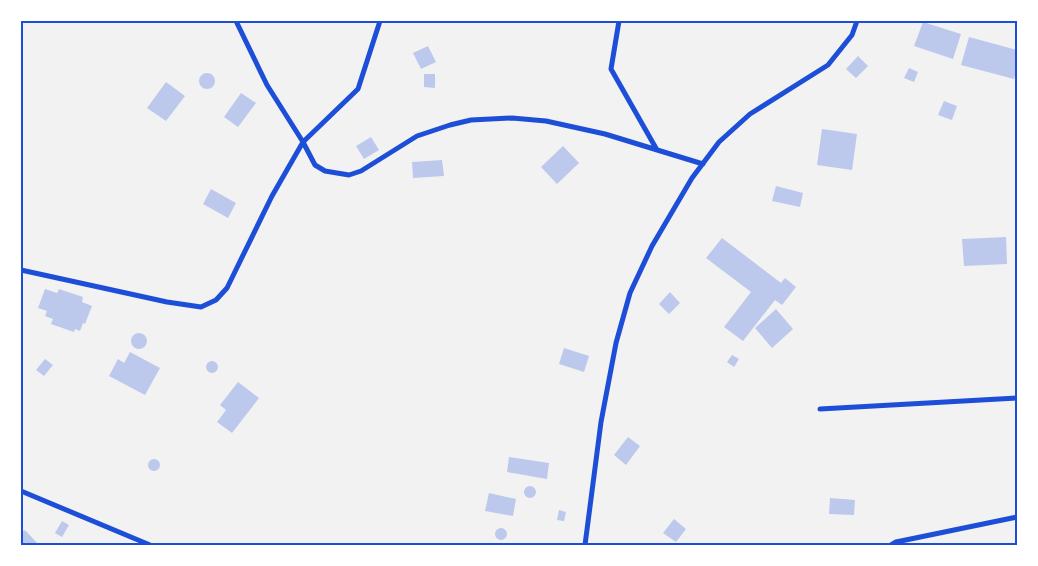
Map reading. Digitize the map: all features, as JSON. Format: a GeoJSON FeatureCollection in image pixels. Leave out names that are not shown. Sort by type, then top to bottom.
{"type":"FeatureCollection","features":[{"type":"Feature","properties":{"kind":"street"},"geometry":{"type":"LineString","coordinates":[[236,21],[266,86],[303,142],[315,165],[325,171],[349,175],[361,171],[417,136],[471,120],[512,118],[546,122],[605,134],[703,164]]}},
{"type":"Feature","properties":{"kind":"street"},"geometry":{"type":"LineString","coordinates":[[21,270],[166,302],[201,307],[216,300],[227,288],[272,196],[303,142],[358,89],[380,21]]}},
{"type":"Feature","properties":{"kind":"street"},"geometry":{"type":"LineString","coordinates":[[619,21],[611,69],[657,150]]}},
{"type":"Feature","properties":{"kind":"street"},"geometry":{"type":"LineString","coordinates":[[585,545],[601,422],[616,343],[630,293],[652,246],[692,178],[719,142],[750,114],[828,65],[852,34],[857,21]]}},
{"type":"Feature","properties":{"kind":"street"},"geometry":{"type":"LineString","coordinates":[[820,409],[1017,398]]}},
{"type":"Feature","properties":{"kind":"street"},"geometry":{"type":"LineString","coordinates":[[21,491],[150,545]]}},
{"type":"Feature","properties":{"kind":"street"},"geometry":{"type":"LineString","coordinates":[[890,545],[896,542],[1017,517]]}},
{"type":"Feature","properties":{"kind":"building"},"geometry":{"type":"Polygon","coordinates":[[[923,22],[961,34],[953,59],[914,46],[923,22]]]}},
{"type":"Feature","properties":{"kind":"building"},"geometry":{"type":"Polygon","coordinates":[[[969,37],[1017,50],[1017,68],[1014,79],[961,65],[969,37]]]}},
{"type":"Feature","properties":{"kind":"building"},"geometry":{"type":"Polygon","coordinates":[[[428,46],[436,62],[421,69],[413,53],[428,46]]]}},
{"type":"Feature","properties":{"kind":"building"},"geometry":{"type":"Polygon","coordinates":[[[858,56],[868,66],[856,78],[846,69],[858,56]]]}},
{"type":"Feature","properties":{"kind":"building"},"geometry":{"type":"Polygon","coordinates":[[[909,68],[918,72],[914,82],[904,78],[909,68]]]}},
{"type":"Feature","properties":{"kind":"building"},"geometry":{"type":"Polygon","coordinates":[[[207,73],[213,75],[215,81],[213,87],[207,89],[201,87],[199,81],[201,75],[207,73]]]}},
{"type":"Feature","properties":{"kind":"building"},"geometry":{"type":"Polygon","coordinates":[[[424,74],[435,74],[435,88],[424,87],[424,74]]]}},
{"type":"Feature","properties":{"kind":"building"},"geometry":{"type":"Polygon","coordinates":[[[166,82],[185,96],[166,121],[147,108],[166,82]]]}},
{"type":"Feature","properties":{"kind":"building"},"geometry":{"type":"Polygon","coordinates":[[[241,93],[256,103],[238,127],[224,117],[241,93]]]}},
{"type":"Feature","properties":{"kind":"building"},"geometry":{"type":"Polygon","coordinates":[[[944,101],[957,106],[952,120],[938,115],[944,101]]]}},
{"type":"Feature","properties":{"kind":"building"},"geometry":{"type":"Polygon","coordinates":[[[822,129],[857,134],[852,170],[817,165],[822,129]]]}},
{"type":"Feature","properties":{"kind":"building"},"geometry":{"type":"Polygon","coordinates":[[[371,137],[379,150],[364,159],[356,146],[371,137]]]}},
{"type":"Feature","properties":{"kind":"building"},"geometry":{"type":"Polygon","coordinates":[[[563,146],[579,163],[557,184],[541,167],[563,146]]]}},
{"type":"Feature","properties":{"kind":"building"},"geometry":{"type":"Polygon","coordinates":[[[442,160],[444,176],[413,178],[412,162],[442,160]]]}},
{"type":"Feature","properties":{"kind":"building"},"geometry":{"type":"Polygon","coordinates":[[[776,186],[803,193],[800,207],[772,201],[776,186]]]}},
{"type":"Feature","properties":{"kind":"building"},"geometry":{"type":"Polygon","coordinates":[[[211,189],[236,203],[228,218],[203,204],[211,189]]]}},
{"type":"Feature","properties":{"kind":"building"},"geometry":{"type":"Polygon","coordinates":[[[1006,237],[1007,264],[964,266],[962,239],[1006,237]]]}},
{"type":"Feature","properties":{"kind":"building"},"geometry":{"type":"Polygon","coordinates":[[[722,238],[781,283],[785,278],[796,287],[782,305],[775,300],[743,341],[724,327],[751,292],[706,258],[722,238]]]}},
{"type":"Feature","properties":{"kind":"building"},"geometry":{"type":"Polygon","coordinates":[[[45,289],[57,293],[59,289],[83,297],[82,302],[92,306],[80,331],[75,329],[74,332],[51,324],[53,319],[45,316],[47,311],[38,308],[45,289]]]}},
{"type":"Feature","properties":{"kind":"building"},"geometry":{"type":"Polygon","coordinates":[[[670,292],[680,303],[669,314],[659,304],[670,292]]]}},
{"type":"Feature","properties":{"kind":"building"},"geometry":{"type":"Polygon","coordinates":[[[776,309],[793,329],[772,348],[755,328],[776,309]]]}},
{"type":"Feature","properties":{"kind":"building"},"geometry":{"type":"Polygon","coordinates":[[[139,333],[145,335],[147,341],[145,347],[139,349],[133,347],[131,341],[133,335],[139,333]]]}},
{"type":"Feature","properties":{"kind":"building"},"geometry":{"type":"Polygon","coordinates":[[[564,348],[589,356],[584,372],[559,364],[564,348]]]}},
{"type":"Feature","properties":{"kind":"building"},"geometry":{"type":"Polygon","coordinates":[[[130,352],[160,368],[145,395],[109,376],[118,359],[124,363],[130,352]]]}},
{"type":"Feature","properties":{"kind":"building"},"geometry":{"type":"Polygon","coordinates":[[[732,355],[739,359],[734,367],[727,362],[732,355]]]}},
{"type":"Feature","properties":{"kind":"building"},"geometry":{"type":"Polygon","coordinates":[[[45,359],[53,365],[44,376],[36,370],[45,359]]]}},
{"type":"Feature","properties":{"kind":"building"},"geometry":{"type":"Polygon","coordinates":[[[210,361],[214,361],[218,367],[214,373],[210,373],[206,369],[206,365],[210,361]]]}},
{"type":"Feature","properties":{"kind":"building"},"geometry":{"type":"Polygon","coordinates":[[[238,382],[259,398],[232,433],[217,422],[226,410],[220,405],[238,382]]]}},
{"type":"Feature","properties":{"kind":"building"},"geometry":{"type":"Polygon","coordinates":[[[628,437],[640,446],[626,465],[614,455],[628,437]]]}},
{"type":"Feature","properties":{"kind":"building"},"geometry":{"type":"Polygon","coordinates":[[[509,457],[549,463],[547,479],[507,472],[509,457]]]}},
{"type":"Feature","properties":{"kind":"building"},"geometry":{"type":"Polygon","coordinates":[[[154,459],[160,465],[154,471],[148,465],[154,459]]]}},
{"type":"Feature","properties":{"kind":"building"},"geometry":{"type":"Polygon","coordinates":[[[528,486],[532,486],[536,492],[532,498],[528,498],[524,494],[524,490],[528,486]]]}},
{"type":"Feature","properties":{"kind":"building"},"geometry":{"type":"Polygon","coordinates":[[[489,493],[516,499],[513,516],[485,511],[489,493]]]}},
{"type":"Feature","properties":{"kind":"building"},"geometry":{"type":"Polygon","coordinates":[[[830,498],[855,500],[854,515],[829,514],[830,498]]]}},
{"type":"Feature","properties":{"kind":"building"},"geometry":{"type":"Polygon","coordinates":[[[559,510],[566,512],[564,521],[557,520],[559,510]]]}},
{"type":"Feature","properties":{"kind":"building"},"geometry":{"type":"Polygon","coordinates":[[[674,519],[686,529],[676,542],[663,533],[674,519]]]}},
{"type":"Feature","properties":{"kind":"building"},"geometry":{"type":"Polygon","coordinates":[[[62,521],[69,525],[62,537],[55,533],[62,521]]]}},
{"type":"Feature","properties":{"kind":"building"},"geometry":{"type":"Polygon","coordinates":[[[499,528],[503,528],[507,534],[503,540],[499,540],[495,536],[495,532],[499,528]]]}},
{"type":"Feature","properties":{"kind":"building"},"geometry":{"type":"Polygon","coordinates":[[[25,530],[39,545],[21,545],[21,533],[25,530]]]}}]}
